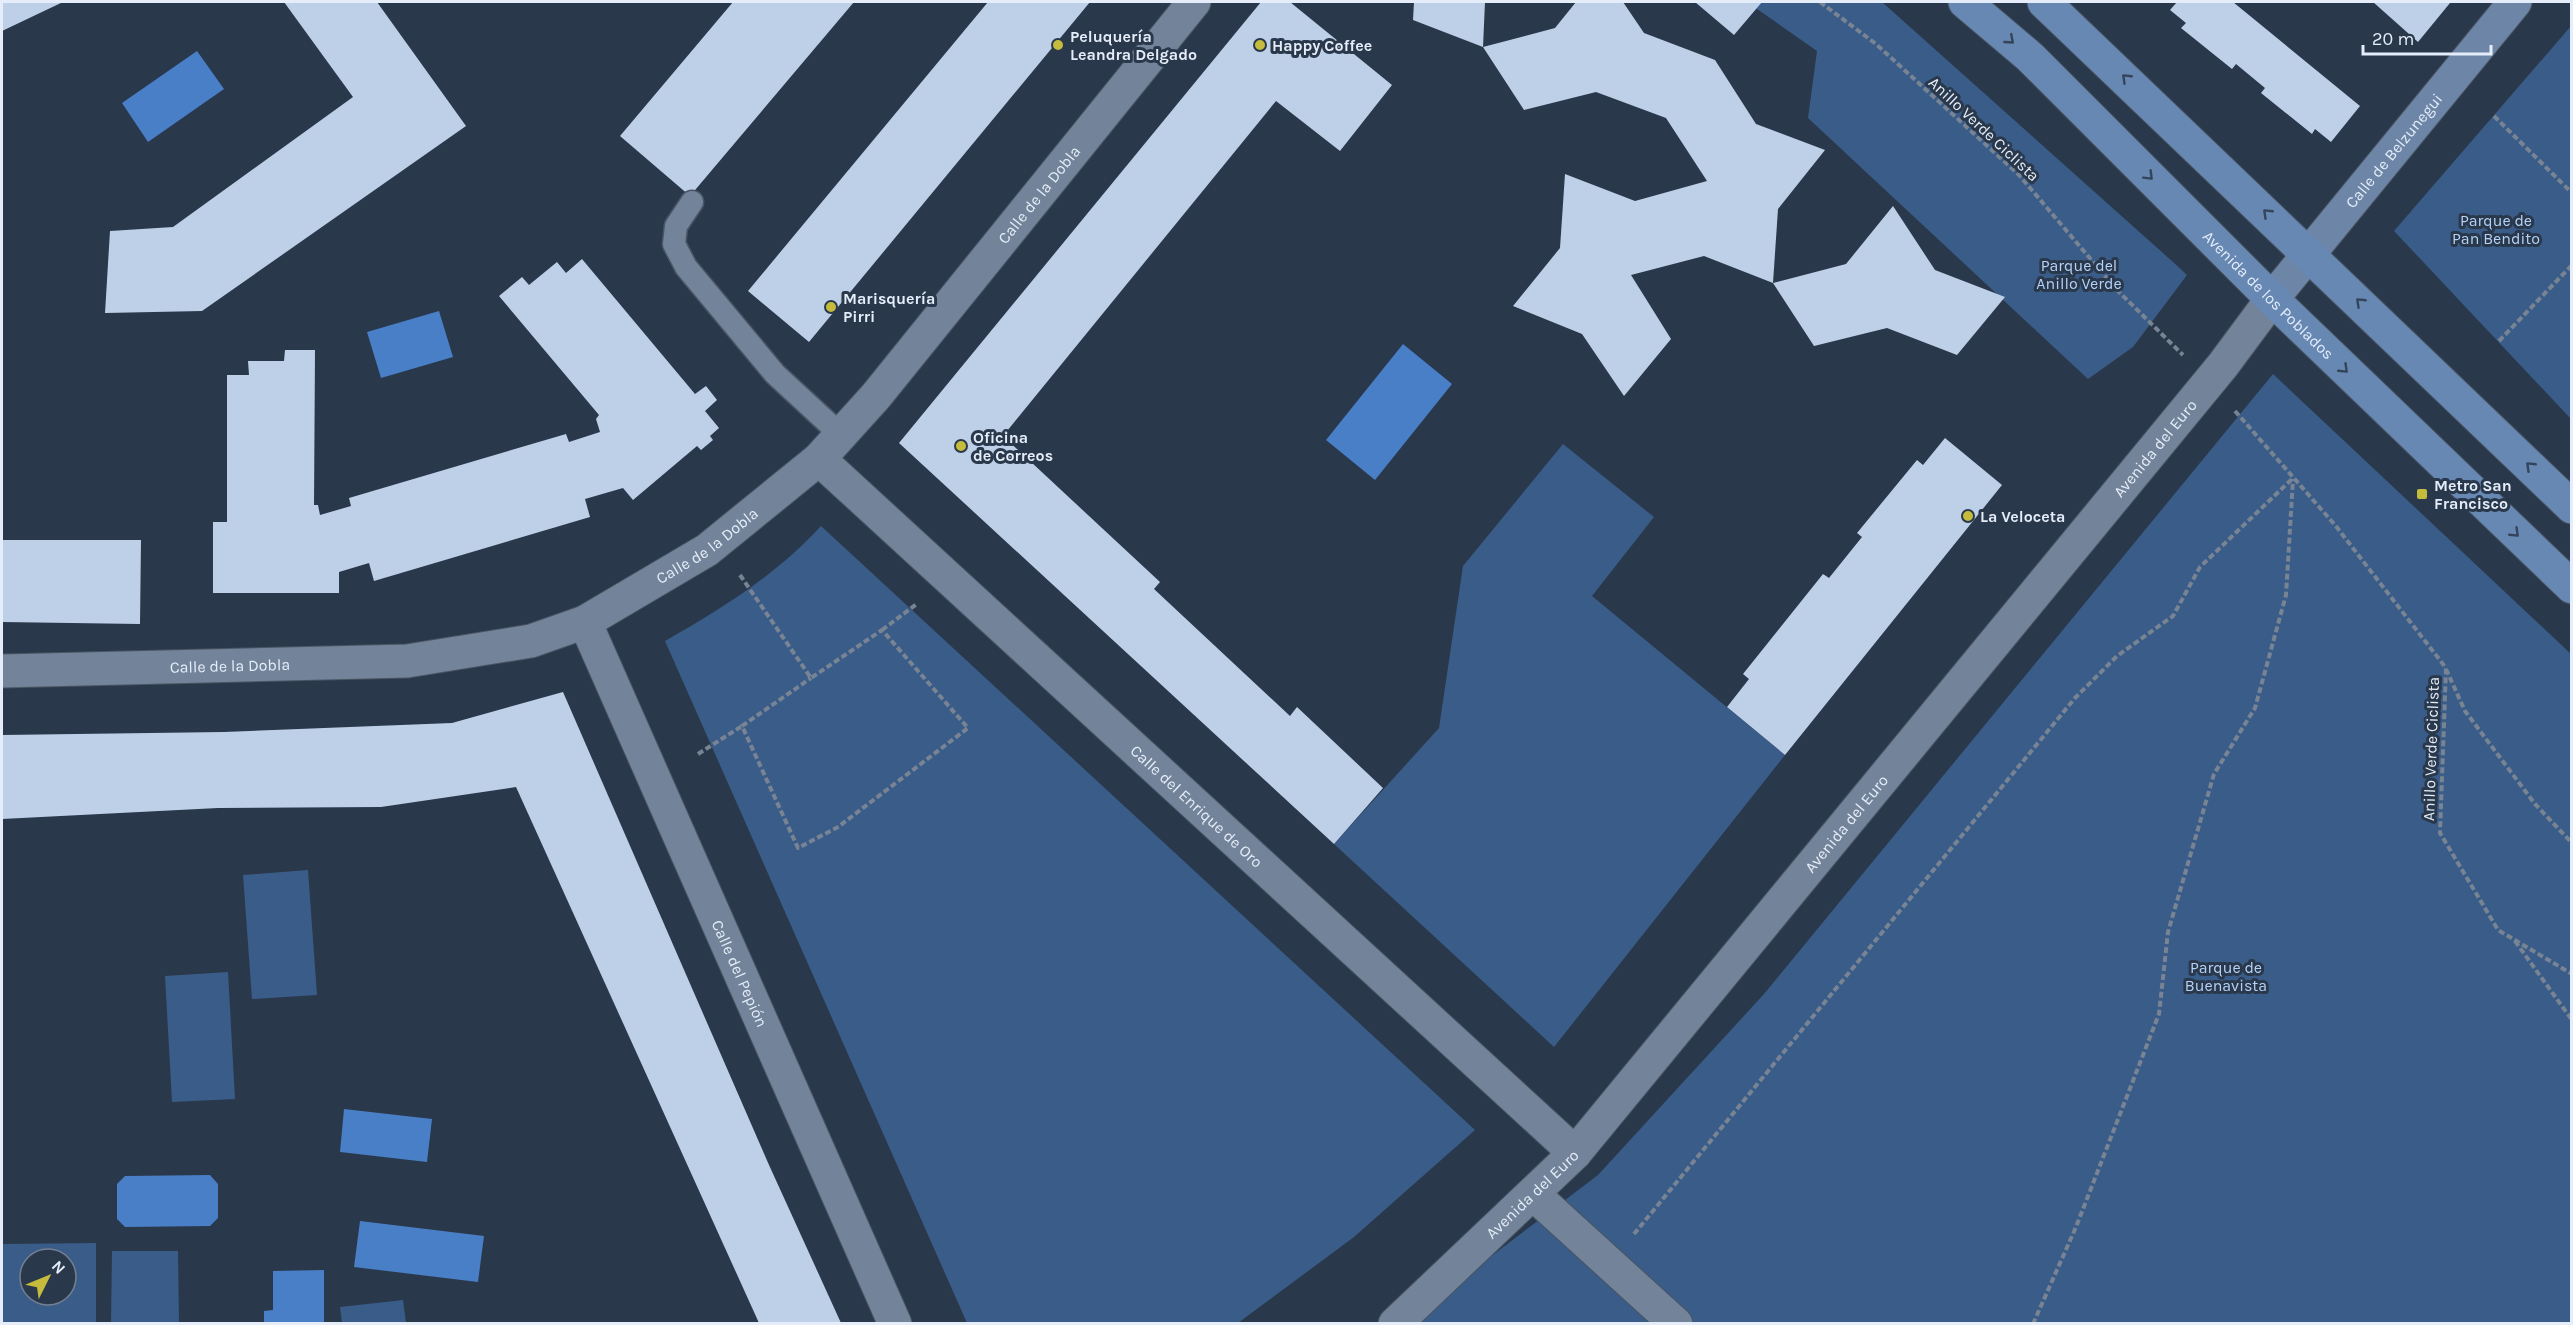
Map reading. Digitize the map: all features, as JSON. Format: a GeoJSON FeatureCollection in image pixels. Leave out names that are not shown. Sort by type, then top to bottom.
{"type":"FeatureCollection","features":[{"type":"Feature","properties":{"kind":"main road","name":"Avenida de los Poblados"},"geometry":{"type":"LineString","coordinates":[[1965,2],[2030,57],[2272,299],[2571,587]]}},
{"type":"Feature","properties":{"kind":"main road"},"geometry":{"type":"LineString","coordinates":[[2044,2],[2571,507]]}},
{"type":"Feature","properties":{"kind":"street","name":"Calle de la Dobla"},"geometry":{"type":"LineString","coordinates":[[2,671],[407,661],[531,641],[585,622],[707,549],[819,459],[876,396],[1194,2]]}},
{"type":"Feature","properties":{"kind":"street","name":"Calle de Belzunegui"},"geometry":{"type":"LineString","coordinates":[[2272,299],[2515,2]]}},
{"type":"Feature","properties":{"kind":"street","name":"Avenida del Euro"},"geometry":{"type":"LineString","coordinates":[[1395,1323],[1575,1153],[2223,364],[2272,299]]}},
{"type":"Feature","properties":{"kind":"street","name":"Calle del Enrique de Oro"},"geometry":{"type":"LineString","coordinates":[[819,459],[1575,1153]]}},
{"type":"Feature","properties":{"kind":"street","name":"Calle del Pepión"},"geometry":{"type":"LineString","coordinates":[[585,622],[895,1323]]}},
{"type":"Feature","properties":{"kind":"street"},"geometry":{"type":"LineString","coordinates":[[1533,1194],[1676,1323]]}},
{"type":"Feature","properties":{"kind":"lane"},"geometry":{"type":"LineString","coordinates":[[692,202],[676,226],[674,244],[686,267],[775,374],[841,435]]}},
{"type":"Feature","properties":{"kind":"path","name":"Anillo Verde Ciclista"},"geometry":{"type":"LineString","coordinates":[[1820,2],[1876,44],[2019,175],[2117,290],[2168,340]]}},
{"type":"Feature","properties":{"kind":"path"},"geometry":{"type":"LineString","coordinates":[[2494,116],[2571,193]]}},
{"type":"Feature","properties":{"kind":"path"},"geometry":{"type":"LineString","coordinates":[[2499,341],[2571,265]]}},
{"type":"Feature","properties":{"kind":"path","name":"Anillo Verde Ciclista"},"geometry":{"type":"LineString","coordinates":[[2251,430],[2335,525],[2446,668],[2440,833],[2499,930],[2571,974]]}},
{"type":"Feature","properties":{"kind":"path"},"geometry":{"type":"LineString","coordinates":[[1609,1263],[2075,698],[2117,656],[2173,616],[2200,567],[2293,478]]}},
{"type":"Feature","properties":{"kind":"path"},"geometry":{"type":"LineString","coordinates":[[2033,1323],[2076,1227],[2159,1014],[2168,932],[2214,774],[2255,708],[2286,595],[2293,478]]}},
{"type":"Feature","properties":{"kind":"path"},"geometry":{"type":"LineString","coordinates":[[740,575],[811,678]]}},
{"type":"Feature","properties":{"kind":"path"},"geometry":{"type":"LineString","coordinates":[[698,754],[882,630],[924,599]]}},
{"type":"Feature","properties":{"kind":"path"},"geometry":{"type":"LineString","coordinates":[[742,726],[798,848],[838,827],[968,728],[882,630]]}},
{"type":"Feature","properties":{"kind":"path"},"geometry":{"type":"LineString","coordinates":[[2446,668],[2465,711],[2535,804],[2571,843]]}},
{"type":"Feature","properties":{"kind":"path"},"geometry":{"type":"LineString","coordinates":[[2513,938],[2571,1020]]}},
{"type":"Feature","properties":{"kind":"green space","name":"Parque del Anillo Verde"},"geometry":{"type":"Polygon","coordinates":[[[1747,2],[1882,2],[2187,275],[2133,347],[2088,379],[1808,118],[1817,51],[1747,2]]]}},
{"type":"Feature","properties":{"kind":"green space","name":"Parque de Pan Bendito"},"geometry":{"type":"Polygon","coordinates":[[[2571,26],[2571,419],[2394,231],[2571,26]]]}},
{"type":"Feature","properties":{"kind":"green space","name":"Parque de Buenavista"},"geometry":{"type":"Polygon","coordinates":[[[2273,374],[2571,654],[2571,1323],[1395,1324],[1494,1254],[1598,1175],[1764,994],[2273,374]]]}},
{"type":"Feature","properties":{"kind":"green space"},"geometry":{"type":"Polygon","coordinates":[[[1563,444],[1654,517],[1592,596],[1785,755],[1554,1047],[1334,844],[1439,728],[1463,566],[1563,444]]]}},
{"type":"Feature","properties":{"kind":"green space"},"geometry":{"type":"Polygon","coordinates":[[[821,526],[1475,1130],[1354,1237],[1238,1323],[967,1323],[665,641],[707,616],[767,575],[821,526]]]}},
{"type":"Feature","properties":{"kind":"green space"},"geometry":{"type":"Polygon","coordinates":[[[308,870],[317,995],[252,999],[243,875],[308,870]]]}},
{"type":"Feature","properties":{"kind":"green space"},"geometry":{"type":"Polygon","coordinates":[[[228,972],[235,1099],[172,1102],[165,976],[228,972]]]}},
{"type":"Feature","properties":{"kind":"green space"},"geometry":{"type":"Polygon","coordinates":[[[96,1243],[96,1323],[2,1323],[2,1244],[96,1243]]]}},
{"type":"Feature","properties":{"kind":"green space"},"geometry":{"type":"Polygon","coordinates":[[[112,1251],[178,1251],[179,1323],[111,1323],[112,1251]]]}},
{"type":"Feature","properties":{"kind":"green space"},"geometry":{"type":"Polygon","coordinates":[[[403,1300],[406,1323],[342,1323],[340,1307],[403,1300]]]}},
{"type":"Feature","properties":{"kind":"shaded area"},"geometry":{"type":"Polygon","coordinates":[[[197,51],[224,89],[148,142],[122,103],[197,51]]]}},
{"type":"Feature","properties":{"kind":"shaded area"},"geometry":{"type":"Polygon","coordinates":[[[439,311],[453,357],[381,378],[367,332],[439,311]]]}},
{"type":"Feature","properties":{"kind":"shaded area"},"geometry":{"type":"Polygon","coordinates":[[[1403,344],[1452,384],[1375,480],[1326,440],[1403,344]]]}},
{"type":"Feature","properties":{"kind":"shaded area"},"geometry":{"type":"Polygon","coordinates":[[[344,1109],[432,1119],[427,1162],[340,1152],[344,1109]]]}},
{"type":"Feature","properties":{"kind":"shaded area"},"geometry":{"type":"Polygon","coordinates":[[[210,1175],[218,1184],[218,1218],[210,1226],[125,1227],[117,1219],[117,1184],[125,1176],[210,1175]]]}},
{"type":"Feature","properties":{"kind":"shaded area"},"geometry":{"type":"Polygon","coordinates":[[[360,1221],[484,1236],[478,1282],[354,1267],[360,1221]]]}},
{"type":"Feature","properties":{"kind":"shaded area"},"geometry":{"type":"Polygon","coordinates":[[[324,1270],[324,1323],[264,1323],[264,1311],[273,1310],[273,1271],[324,1270]]]}},
{"type":"Feature","properties":{"kind":"building"},"geometry":{"type":"Polygon","coordinates":[[[2,2],[63,2],[2,31],[2,2]]]}},
{"type":"Feature","properties":{"kind":"building"},"geometry":{"type":"Polygon","coordinates":[[[284,2],[377,2],[466,126],[202,311],[105,313],[110,231],[173,227],[353,97],[284,2]]]}},
{"type":"Feature","properties":{"kind":"building"},"geometry":{"type":"Polygon","coordinates":[[[733,2],[854,2],[690,196],[620,136],[733,2]]]}},
{"type":"Feature","properties":{"kind":"building"},"geometry":{"type":"Polygon","coordinates":[[[988,2],[1090,2],[809,342],[748,291],[988,2]]]}},
{"type":"Feature","properties":{"kind":"building"},"geometry":{"type":"Polygon","coordinates":[[[1261,2],[1290,2],[1392,85],[1340,151],[1276,101],[1003,436],[1160,582],[1154,589],[1290,716],[1297,707],[1383,788],[1334,844],[899,443],[1261,2]]]}},
{"type":"Feature","properties":{"kind":"building"},"geometry":{"type":"Polygon","coordinates":[[[1414,2],[1485,2],[1483,47],[1413,20],[1414,2]]]}},
{"type":"Feature","properties":{"kind":"building"},"geometry":{"type":"Polygon","coordinates":[[[1576,2],[1623,2],[1644,33],[1715,60],[1756,124],[1825,150],[1778,209],[1773,283],[1704,256],[1631,275],[1671,339],[1624,396],[1582,334],[1513,306],[1560,248],[1565,174],[1635,201],[1707,181],[1666,118],[1596,92],[1524,110],[1483,47],[1555,28],[1576,2]]]}},
{"type":"Feature","properties":{"kind":"building"},"geometry":{"type":"Polygon","coordinates":[[[1695,2],[1762,2],[1734,35],[1695,2]]]}},
{"type":"Feature","properties":{"kind":"building"},"geometry":{"type":"Polygon","coordinates":[[[2177,2],[2233,2],[2360,106],[2331,142],[2315,129],[2312,134],[2261,93],[2265,88],[2236,64],[2232,69],[2181,28],[2186,23],[2170,10],[2177,2]]]}},
{"type":"Feature","properties":{"kind":"building"},"geometry":{"type":"Polygon","coordinates":[[[2373,2],[2448,2],[2450,3],[2418,42],[2373,2]]]}},
{"type":"Feature","properties":{"kind":"building"},"geometry":{"type":"Polygon","coordinates":[[[1893,206],[1935,270],[2005,297],[1957,355],[1887,328],[1814,346],[1773,283],[1846,264],[1893,206]]]}},
{"type":"Feature","properties":{"kind":"building"},"geometry":{"type":"Polygon","coordinates":[[[582,259],[695,394],[706,386],[717,400],[705,411],[719,428],[710,436],[713,440],[701,450],[697,446],[633,500],[623,488],[585,499],[590,517],[374,581],[369,563],[339,572],[339,593],[213,593],[213,522],[227,522],[227,375],[249,375],[248,361],[284,361],[285,350],[315,350],[314,505],[318,505],[320,515],[351,506],[349,498],[566,434],[569,442],[600,432],[596,419],[599,415],[499,296],[522,277],[529,285],[557,262],[566,273],[582,259]]]}},
{"type":"Feature","properties":{"kind":"building"},"geometry":{"type":"Polygon","coordinates":[[[1945,438],[2002,485],[1785,755],[1727,707],[1749,679],[1743,674],[1823,574],[1829,578],[1862,537],[1857,533],[1917,460],[1923,465],[1945,438]]]}},
{"type":"Feature","properties":{"kind":"building"},"geometry":{"type":"Polygon","coordinates":[[[2,540],[141,540],[140,624],[2,622],[2,540]]]}},
{"type":"Feature","properties":{"kind":"building"},"geometry":{"type":"Polygon","coordinates":[[[563,692],[769,1165],[841,1323],[759,1323],[516,787],[381,807],[218,808],[2,819],[2,735],[224,732],[452,723],[563,692]]]}},
{"type":"Feature","properties":{"kind":"place","name":"Peluquería Leandra Delgado"},"geometry":{"type":"Point","coordinates":[1058,45]}},
{"type":"Feature","properties":{"kind":"place","name":"Happy Coffee"},"geometry":{"type":"Point","coordinates":[1260,45]}},
{"type":"Feature","properties":{"kind":"place","name":"Marisquería Pirri"},"geometry":{"type":"Point","coordinates":[831,307]}},
{"type":"Feature","properties":{"kind":"place","name":"Oficina de Correos"},"geometry":{"type":"Point","coordinates":[961,446]}},
{"type":"Feature","properties":{"kind":"place","name":"Metro San Francisco"},"geometry":{"type":"Point","coordinates":[2422,494]}},
{"type":"Feature","properties":{"kind":"place","name":"La Veloceta"},"geometry":{"type":"Point","coordinates":[1968,516]}}]}
